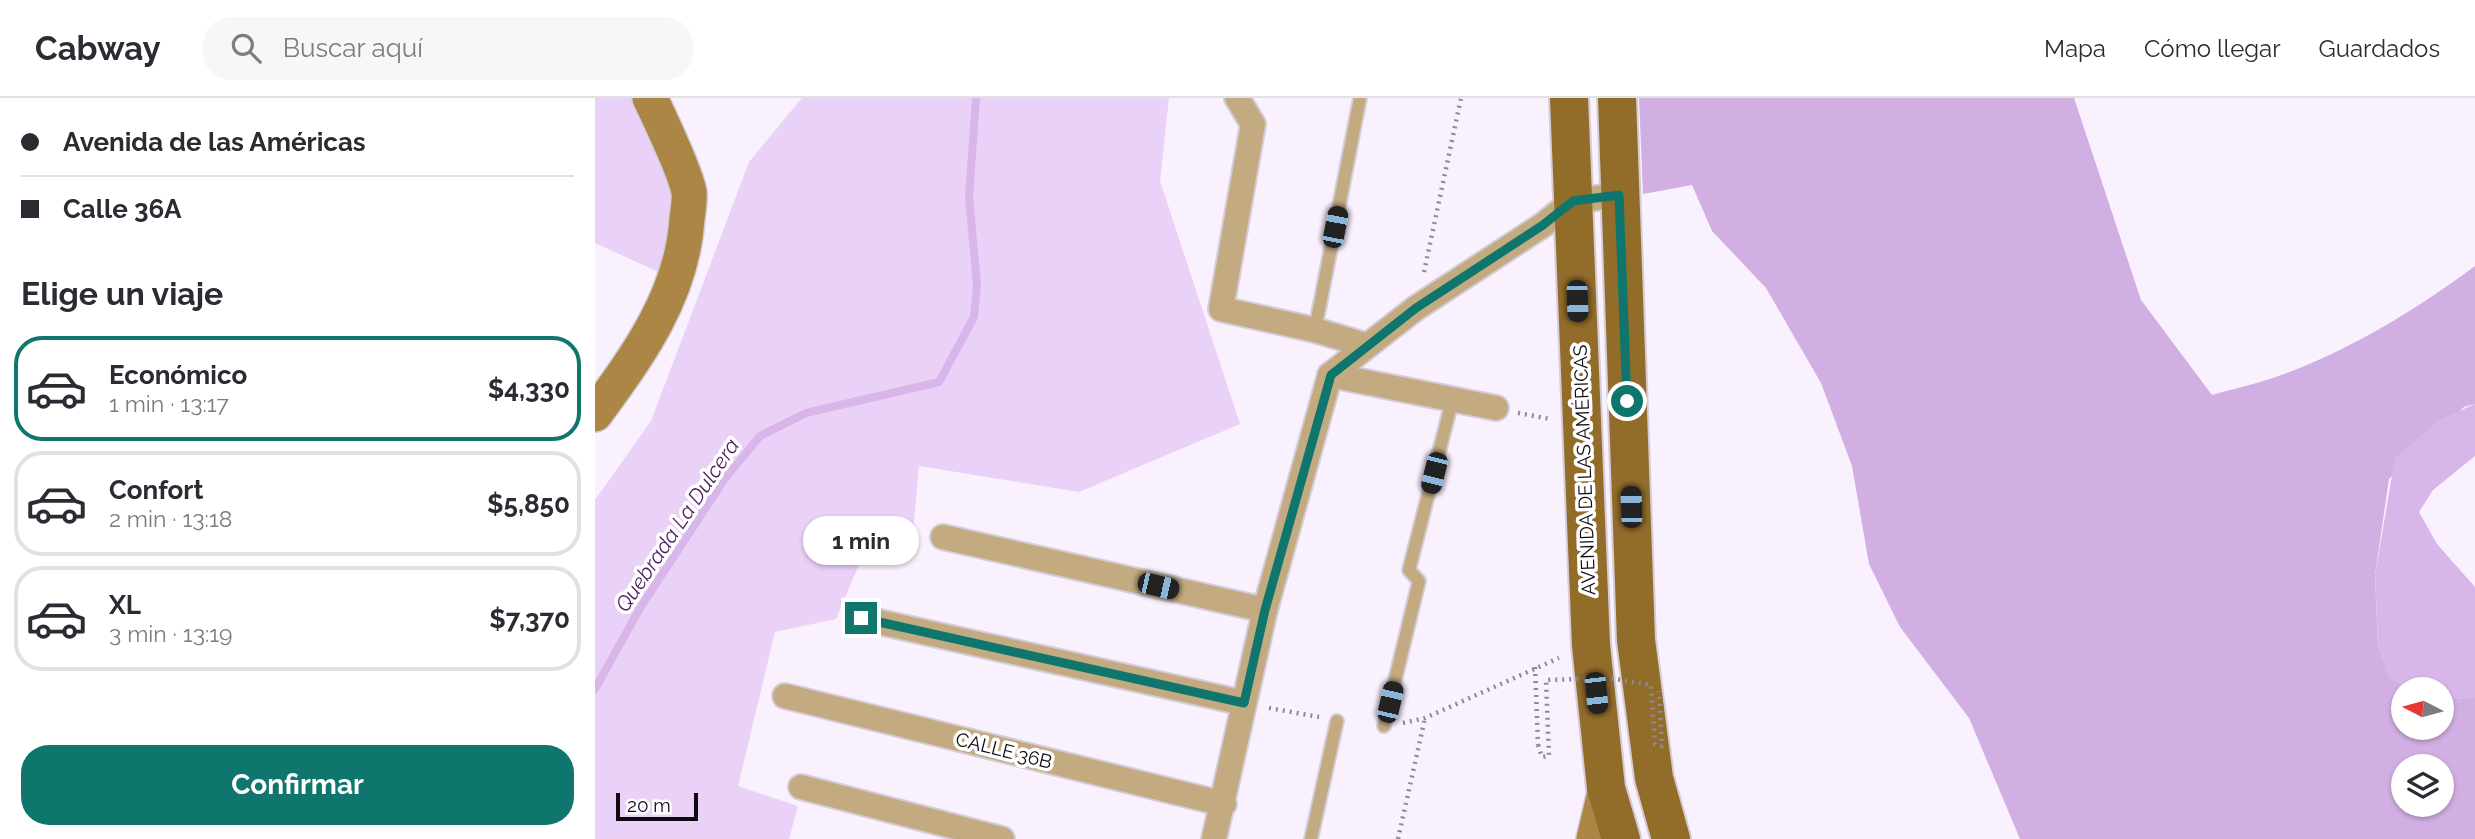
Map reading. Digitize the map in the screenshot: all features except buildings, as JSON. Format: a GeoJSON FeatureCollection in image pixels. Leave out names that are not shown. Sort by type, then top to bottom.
{"type":"FeatureCollection","features":[{"type":"Feature","properties":{"kind":"main road"},"geometry":{"type":"LineString","coordinates":[[595,414],[639,354],[660,317],[675,280],[686,238],[689,192],[650,98]]}},
{"type":"Feature","properties":{"kind":"main road","name":"AVENIDA DE LAS AMÉRICAS"},"geometry":{"type":"LineString","coordinates":[[1569,98],[1591,645],[1606,789],[1621,839]]}},
{"type":"Feature","properties":{"kind":"main road"},"geometry":{"type":"LineString","coordinates":[[1617,98],[1636,640],[1654,778],[1671,839]]}},
{"type":"Feature","properties":{"kind":"main road"},"geometry":{"type":"LineString","coordinates":[[1594,839],[1606,789]]}},
{"type":"Feature","properties":{"kind":"street"},"geometry":{"type":"LineString","coordinates":[[1237,98],[1253,124],[1220,309],[1315,330],[1365,345]]}},
{"type":"Feature","properties":{"kind":"street"},"geometry":{"type":"LineString","coordinates":[[1215,839],[1265,610],[1331,375],[1365,345],[1416,308],[1543,225],[1573,201],[1619,195]]}},
{"type":"Feature","properties":{"kind":"street"},"geometry":{"type":"LineString","coordinates":[[1331,375],[1496,408]]}},
{"type":"Feature","properties":{"kind":"street"},"geometry":{"type":"LineString","coordinates":[[943,537],[1265,610]]}},
{"type":"Feature","properties":{"kind":"street"},"geometry":{"type":"LineString","coordinates":[[861,618],[1244,703]]}},
{"type":"Feature","properties":{"kind":"street","name":"CALLE 36B"},"geometry":{"type":"LineString","coordinates":[[785,696],[1224,804]]}},
{"type":"Feature","properties":{"kind":"street"},"geometry":{"type":"LineString","coordinates":[[801,787],[1002,839]]}},
{"type":"Feature","properties":{"kind":"lane"},"geometry":{"type":"LineString","coordinates":[[1315,330],[1360,98]]}},
{"type":"Feature","properties":{"kind":"lane"},"geometry":{"type":"LineString","coordinates":[[1384,726],[1419,581],[1409,569],[1452,401]]}},
{"type":"Feature","properties":{"kind":"lane"},"geometry":{"type":"LineString","coordinates":[[1311,839],[1337,721]]}},
{"type":"Feature","properties":{"kind":"path"},"geometry":{"type":"LineString","coordinates":[[1416,308],[1461,98]]}},
{"type":"Feature","properties":{"kind":"path"},"geometry":{"type":"LineString","coordinates":[[1496,408],[1583,425]]}},
{"type":"Feature","properties":{"kind":"path"},"geometry":{"type":"LineString","coordinates":[[1384,726],[1425,718],[1535,667],[1591,645]]}},
{"type":"Feature","properties":{"kind":"path"},"geometry":{"type":"LineString","coordinates":[[1535,667],[1538,746],[1542,757],[1549,756],[1546,680],[1609,678],[1651,685],[1655,744],[1662,746],[1659,691]]}},
{"type":"Feature","properties":{"kind":"path"},"geometry":{"type":"LineString","coordinates":[[1244,703],[1337,721]]}},
{"type":"Feature","properties":{"kind":"path"},"geometry":{"type":"LineString","coordinates":[[1398,839],[1425,718]]}},
{"type":"Feature","properties":{"kind":"shaded area"},"geometry":{"type":"Polygon","coordinates":[[[595,98],[650,98],[689,192],[676,280],[595,243],[595,98]]]}},
{"type":"Feature","properties":{"kind":"shaded area"},"geometry":{"type":"Polygon","coordinates":[[[802,98],[1169,98],[1160,181],[1240,424],[1079,492],[919,466],[913,532],[873,531],[836,619],[775,632],[738,786],[798,806],[789,839],[595,839],[595,500],[651,421],[749,162],[802,98]]]}},
{"type":"Feature","properties":{"kind":"shaded area"},"geometry":{"type":"Polygon","coordinates":[[[1639,98],[2074,98],[2141,300],[2212,395],[2275,377],[2334,353],[2430,298],[2475,266],[2475,404],[2464,407],[2389,479],[2375,575],[2378,645],[2391,679],[2391,740],[2454,740],[2454,699],[2475,697],[2475,839],[2020,839],[1969,718],[1900,627],[1869,564],[1852,466],[1821,383],[1766,288],[1712,231],[1692,185],[1643,194],[1639,98]]]}},
{"type":"Feature","properties":{"kind":"shaded area"},"geometry":{"type":"Polygon","coordinates":[[[2475,404],[2475,456],[2433,490],[2419,512],[2437,544],[2475,587],[2475,697],[2454,699],[2454,677],[2390,679],[2378,645],[2375,575],[2395,458],[2439,420],[2475,404]]]}},
{"type":"Feature","properties":{"kind":"waterway","name":"Quebrada La Dulcera"},"geometry":{"type":"LineString","coordinates":[[595,689],[640,608],[724,480],[760,436],[806,413],[939,382],[974,317],[977,285],[969,197],[976,98]]}},
{"type":"Feature","properties":{"kind":"route"},"geometry":{"type":"LineString","coordinates":[[861,618],[1244,703],[1265,610],[1331,375],[1365,345],[1416,308],[1543,225],[1573,201],[1619,195],[1627,401]]}}]}
